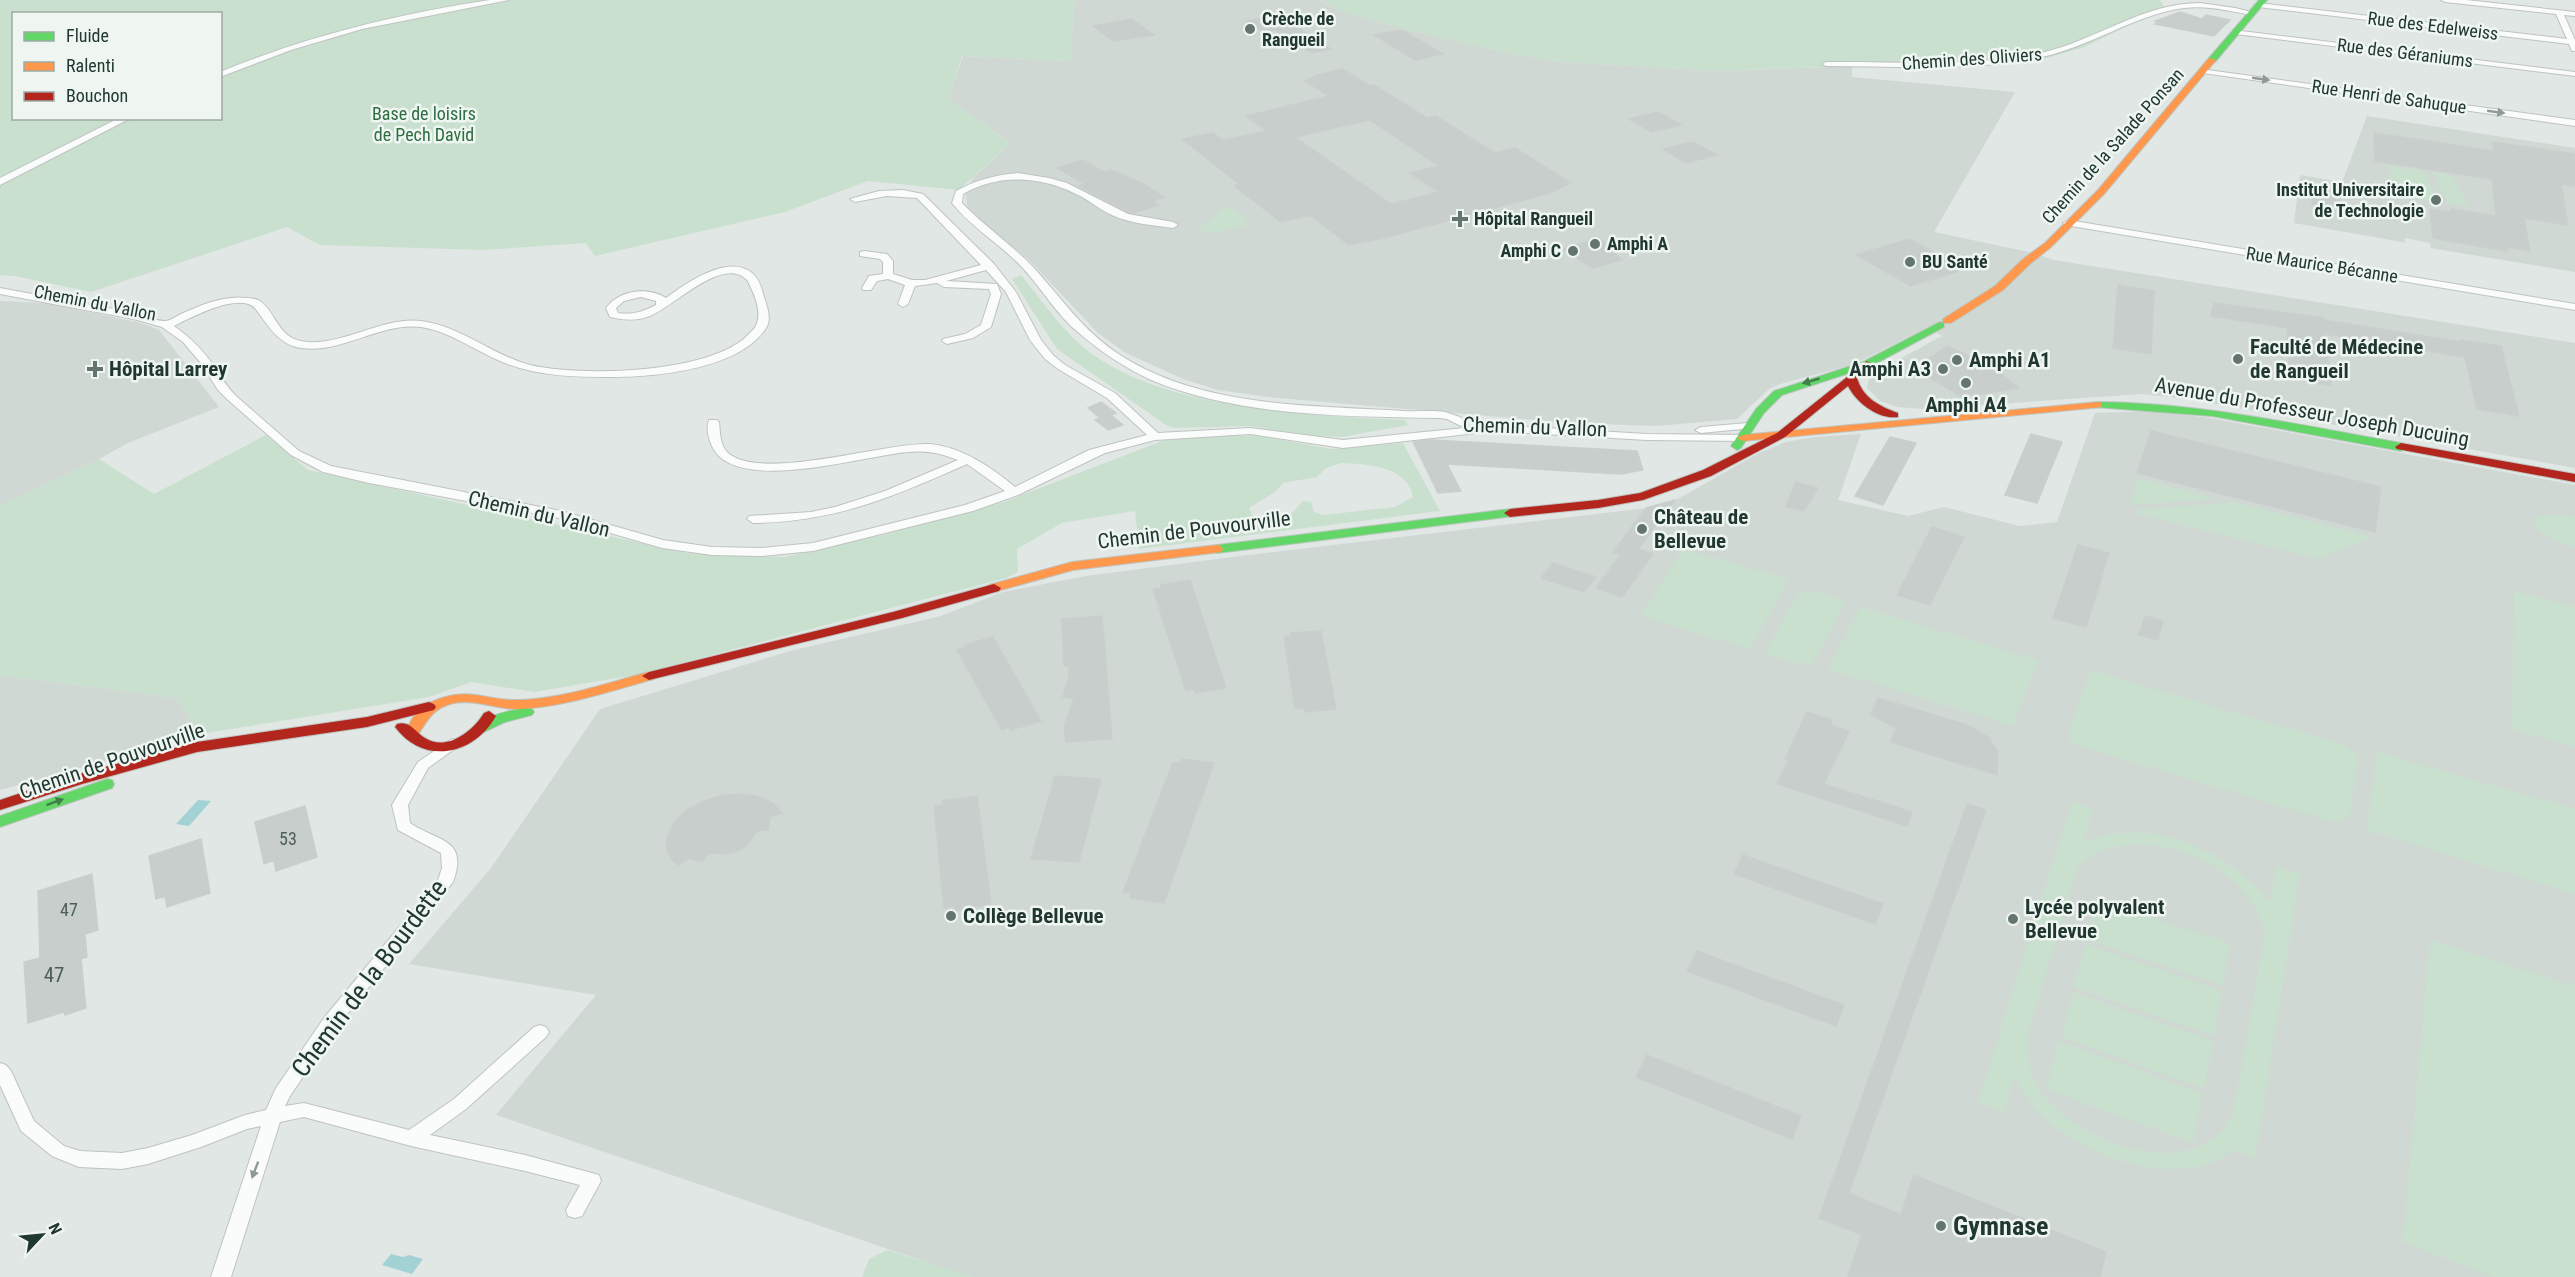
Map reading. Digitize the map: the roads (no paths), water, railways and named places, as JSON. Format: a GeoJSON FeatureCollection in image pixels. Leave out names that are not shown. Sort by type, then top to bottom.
{"type":"FeatureCollection","features":[{"type":"Feature","properties":{"kind":"street"},"geometry":{"type":"LineString","coordinates":[[222,74],[267,54],[329,36],[505,0]]}},
{"type":"Feature","properties":{"kind":"street"},"geometry":{"type":"LineString","coordinates":[[2445,0],[2575,14]]}},
{"type":"Feature","properties":{"kind":"street","name":"Chemin des Oliviers"},"geometry":{"type":"LineString","coordinates":[[1826,64],[1952,63],[2020,59],[2061,50],[2182,6],[2258,6]]}},
{"type":"Feature","properties":{"kind":"street","name":"Chemin de la Salade Ponsan"},"geometry":{"type":"LineString","coordinates":[[1745,432],[1768,401],[1778,393],[1867,364],[1944,323],[1999,288],[2027,261],[2048,245],[2101,192],[2258,6]]}},
{"type":"Feature","properties":{"kind":"street","name":"Rue des Edelweiss"},"geometry":{"type":"LineString","coordinates":[[2258,6],[2574,45]]}},
{"type":"Feature","properties":{"kind":"street"},"geometry":{"type":"LineString","coordinates":[[2559,12],[2574,45]]}},
{"type":"Feature","properties":{"kind":"street","name":"Rue des Géraniums"},"geometry":{"type":"LineString","coordinates":[[2235,32],[2575,74]]}},
{"type":"Feature","properties":{"kind":"street","name":"Rue Henri de Sahuque"},"geometry":{"type":"LineString","coordinates":[[2204,71],[2575,123]]}},
{"type":"Feature","properties":{"kind":"street"},"geometry":{"type":"LineString","coordinates":[[0,182],[123,120]]}},
{"type":"Feature","properties":{"kind":"street"},"geometry":{"type":"LineString","coordinates":[[1173,225],[1120,215],[1077,190],[1031,177],[998,177],[969,186],[959,193],[957,203],[1032,272],[1080,329],[1098,344],[1117,358],[1182,389],[1235,402],[1441,415],[1457,419],[1451,428],[1414,415]]}},
{"type":"Feature","properties":{"kind":"street"},"geometry":{"type":"LineString","coordinates":[[855,199],[883,192],[902,192],[920,196],[990,266],[1015,296],[1033,339],[1049,358],[1104,391],[1128,409],[1155,437]]}},
{"type":"Feature","properties":{"kind":"street","name":"Rue Maurice Bécanne"},"geometry":{"type":"LineString","coordinates":[[2068,223],[2575,307]]}},
{"type":"Feature","properties":{"kind":"street"},"geometry":{"type":"LineString","coordinates":[[864,254],[883,256],[888,261],[888,276]]}},
{"type":"Feature","properties":{"kind":"street"},"geometry":{"type":"LineString","coordinates":[[867,288],[873,278],[888,276],[911,283],[924,284],[990,266]]}},
{"type":"Feature","properties":{"kind":"street"},"geometry":{"type":"LineString","coordinates":[[171,323],[222,303],[250,301],[256,303],[288,340],[298,345],[313,346],[374,329],[418,323],[433,326],[530,368],[549,371],[633,374],[686,366],[733,351],[752,338],[762,326],[764,314],[748,274],[738,271],[716,272],[684,288],[652,314],[636,318],[621,317],[611,312],[610,308],[618,301],[633,295],[650,295],[684,288]]}},
{"type":"Feature","properties":{"kind":"street"},"geometry":{"type":"LineString","coordinates":[[938,279],[944,284],[993,286],[996,294],[986,327],[969,336],[947,341]]}},
{"type":"Feature","properties":{"kind":"street","name":"Chemin du Vallon"},"geometry":{"type":"LineString","coordinates":[[0,283],[144,311],[171,323],[204,360],[222,388],[280,441],[311,462],[343,474],[561,515],[662,544],[712,550],[762,552],[813,547],[945,515],[1011,489],[1072,459],[1155,437],[1208,431],[1250,431],[1323,442],[1362,444],[1451,428],[1510,428],[1647,437],[1745,432]]}},
{"type":"Feature","properties":{"kind":"street"},"geometry":{"type":"LineString","coordinates":[[903,304],[911,283]]}},
{"type":"Feature","properties":{"kind":"street","name":"Chemin du Vallon"},"geometry":{"type":"LineString","coordinates":[[0,291],[171,323]]}},
{"type":"Feature","properties":{"kind":"street"},"geometry":{"type":"LineString","coordinates":[[650,295],[661,299],[661,306]]}},
{"type":"Feature","properties":{"kind":"street","name":"Chemin de la Salade Ponsan"},"geometry":{"type":"LineString","coordinates":[[1795,423],[1867,364]]}},
{"type":"Feature","properties":{"kind":"street"},"geometry":{"type":"LineString","coordinates":[[1851,378],[1851,385],[1863,400],[1894,415]]}},
{"type":"Feature","properties":{"kind":"street","name":"Avenue du Professeur Joseph Ducuing"},"geometry":{"type":"LineString","coordinates":[[1745,432],[1781,435],[1932,418],[2097,405],[2167,406],[2575,478]]}},
{"type":"Feature","properties":{"kind":"street","name":"Avenue du Professeur Joseph Ducuing"},"geometry":{"type":"LineString","coordinates":[[1745,432],[1795,423],[1894,415],[1932,418]]}},
{"type":"Feature","properties":{"kind":"street"},"geometry":{"type":"LineString","coordinates":[[713,422],[714,439],[725,456],[751,466],[794,466],[914,447],[950,452],[968,460],[1011,489]]}},
{"type":"Feature","properties":{"kind":"street","name":"Chemin de Pouvourville"},"geometry":{"type":"LineString","coordinates":[[0,805],[139,762],[197,747],[367,722],[456,699],[468,698],[482,703],[519,705],[548,700],[774,643],[897,615],[1072,566],[1326,536],[1444,519],[1622,501],[1668,489],[1707,473],[1781,435],[1795,423]]}},
{"type":"Feature","properties":{"kind":"street"},"geometry":{"type":"LineString","coordinates":[[1731,460],[1745,432]]}},
{"type":"Feature","properties":{"kind":"street"},"geometry":{"type":"LineString","coordinates":[[753,519],[779,520],[839,511],[874,501],[968,460]]}},
{"type":"Feature","properties":{"kind":"street","name":"Chemin de Pouvourville"},"geometry":{"type":"LineString","coordinates":[[367,722],[403,728],[433,745],[452,744],[471,737],[484,727],[518,714],[587,700],[666,672]]}},
{"type":"Feature","properties":{"kind":"street"},"geometry":{"type":"LineString","coordinates":[[482,703],[487,706],[489,716],[484,727]]}},
{"type":"Feature","properties":{"kind":"street"},"geometry":{"type":"LineString","coordinates":[[423,765],[423,751],[416,737],[415,722],[432,707]]}},
{"type":"Feature","properties":{"kind":"street","name":"Chemin de Pouvourville"},"geometry":{"type":"LineString","coordinates":[[0,822],[237,741]]}},
{"type":"Feature","properties":{"kind":"street","name":"Chemin de la Bourdette"},"geometry":{"type":"LineString","coordinates":[[221,1277],[282,1093],[330,1023],[445,882],[452,868],[452,860],[446,847],[409,831],[400,820],[400,805],[423,765],[452,744]]}},
{"type":"Feature","properties":{"kind":"street"},"geometry":{"type":"LineString","coordinates":[[411,1138],[460,1104],[540,1032]]}},
{"type":"Feature","properties":{"kind":"street"},"geometry":{"type":"LineString","coordinates":[[2,1075],[27,1126],[58,1152],[79,1159],[122,1161],[148,1156],[273,1115]]}},
{"type":"Feature","properties":{"kind":"street","name":"Chemin de la Bourdette"},"geometry":{"type":"LineString","coordinates":[[273,1115],[304,1110],[592,1181],[575,1210]]}},
{"type":"Feature","properties":{"kind":"water"},"geometry":{"type":"Polygon","coordinates":[[[198,800],[211,801],[189,826],[176,824],[198,800]]]}},
{"type":"Feature","properties":{"kind":"water"},"geometry":{"type":"Polygon","coordinates":[[[391,1254],[423,1259],[412,1274],[382,1265],[391,1254]]]}},
{"type":"Feature","properties":{"kind":"place","name":"Crèche de Rangueil"},"geometry":{"type":"Point","coordinates":[1250,29]}},
{"type":"Feature","properties":{"kind":"place","name":"Institut Universitaire de Technologie"},"geometry":{"type":"Point","coordinates":[2436,200]}},
{"type":"Feature","properties":{"kind":"place","name":"Hôpital Rangueil"},"geometry":{"type":"Point","coordinates":[1460,219]}},
{"type":"Feature","properties":{"kind":"place","name":"Amphi A"},"geometry":{"type":"Point","coordinates":[1595,244]}},
{"type":"Feature","properties":{"kind":"place","name":"Amphi C"},"geometry":{"type":"Point","coordinates":[1573,251]}},
{"type":"Feature","properties":{"kind":"place","name":"BU Santé"},"geometry":{"type":"Point","coordinates":[1910,262]}},
{"type":"Feature","properties":{"kind":"place","name":"Faculté de Médecine de Rangueil"},"geometry":{"type":"Point","coordinates":[2238,359]}},
{"type":"Feature","properties":{"kind":"place","name":"Amphi A1"},"geometry":{"type":"Point","coordinates":[1957,360]}},
{"type":"Feature","properties":{"kind":"place","name":"Hôpital Larrey"},"geometry":{"type":"Point","coordinates":[95,369]}},
{"type":"Feature","properties":{"kind":"place","name":"Amphi A3"},"geometry":{"type":"Point","coordinates":[1943,369]}},
{"type":"Feature","properties":{"kind":"place","name":"Amphi A4"},"geometry":{"type":"Point","coordinates":[1966,383]}},
{"type":"Feature","properties":{"kind":"place","name":"Château de Bellevue"},"geometry":{"type":"Point","coordinates":[1642,529]}},
{"type":"Feature","properties":{"kind":"place","name":"Collège Bellevue"},"geometry":{"type":"Point","coordinates":[951,916]}},
{"type":"Feature","properties":{"kind":"place","name":"Lycée polyvalent Bellevue"},"geometry":{"type":"Point","coordinates":[2013,919]}},
{"type":"Feature","properties":{"kind":"place","name":"Gymnase"},"geometry":{"type":"Point","coordinates":[1941,1226]}},
{"type":"Feature","properties":{"kind":"park label","name":"Base de loisirs de Pech David"},"geometry":{"type":"Point","coordinates":[424,124]}}]}
